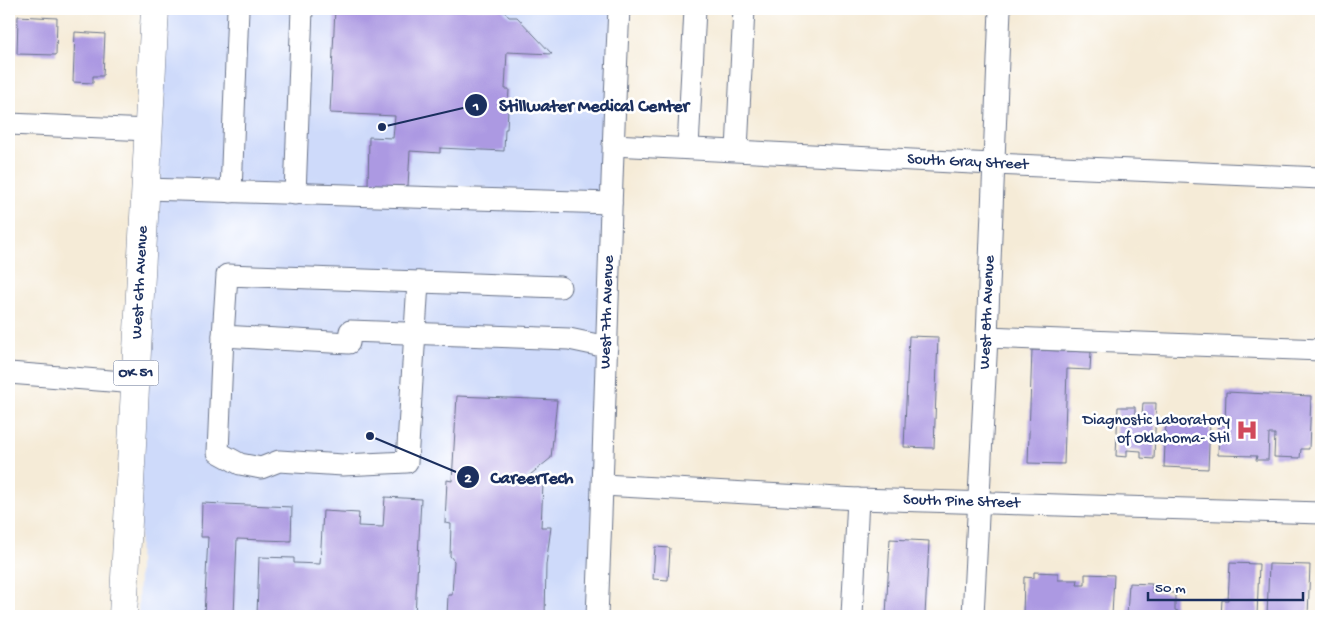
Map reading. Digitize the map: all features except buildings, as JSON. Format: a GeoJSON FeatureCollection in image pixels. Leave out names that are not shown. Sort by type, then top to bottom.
{"type":"FeatureCollection","features":[{"type":"Feature","properties":{"kind":"highway","name":"West 6th Avenue"},"geometry":{"type":"LineString","coordinates":[[123,616],[155,9]]}},
{"type":"Feature","properties":{"kind":"street"},"geometry":{"type":"LineString","coordinates":[[230,192],[238,9]]}},
{"type":"Feature","properties":{"kind":"street"},"geometry":{"type":"LineString","coordinates":[[295,194],[302,9]]}},
{"type":"Feature","properties":{"kind":"street","name":"West 7th Avenue"},"geometry":{"type":"LineString","coordinates":[[597,616],[603,485],[613,145],[620,9]]}},
{"type":"Feature","properties":{"kind":"street"},"geometry":{"type":"LineString","coordinates":[[688,148],[695,9]]}},
{"type":"Feature","properties":{"kind":"street"},"geometry":{"type":"LineString","coordinates":[[737,150],[744,9]]}},
{"type":"Feature","properties":{"kind":"street","name":"West 8th Avenue"},"geometry":{"type":"LineString","coordinates":[[973,616],[987,337],[1000,9]]}},
{"type":"Feature","properties":{"kind":"street"},"geometry":{"type":"LineString","coordinates":[[9,124],[149,130]]}},
{"type":"Feature","properties":{"kind":"street","name":"South Gray Street"},"geometry":{"type":"LineString","coordinates":[[613,145],[1321,178]]}},
{"type":"Feature","properties":{"kind":"street"},"geometry":{"type":"LineString","coordinates":[[146,189],[611,204]]}},
{"type":"Feature","properties":{"kind":"street"},"geometry":{"type":"LineString","coordinates":[[418,282],[407,462],[342,465],[279,461],[262,468],[240,464],[218,452],[226,275],[560,287]]}},
{"type":"Feature","properties":{"kind":"street"},"geometry":{"type":"LineString","coordinates":[[223,336],[349,343],[350,330],[569,339],[607,347]]}},
{"type":"Feature","properties":{"kind":"street"},"geometry":{"type":"LineString","coordinates":[[987,337],[1321,350]]}},
{"type":"Feature","properties":{"kind":"street"},"geometry":{"type":"LineString","coordinates":[[9,373],[136,383]]}},
{"type":"Feature","properties":{"kind":"street","name":"South Pine Street"},"geometry":{"type":"LineString","coordinates":[[603,485],[858,498],[1321,513]]}},
{"type":"Feature","properties":{"kind":"street"},"geometry":{"type":"LineString","coordinates":[[852,616],[858,498]]}},
{"type":"Feature","properties":{"kind":"shaded area"},"geometry":{"type":"Polygon","coordinates":[[[156,9],[619,9],[587,616],[138,616],[146,231],[156,9]]]}},
{"type":"Feature","properties":{"kind":"place","name":"Stillwater Medical Center"},"geometry":{"type":"Point","coordinates":[382,127]}},
{"type":"Feature","properties":{"kind":"place","name":"Diagnostic Laboratory of Oklahoma- Stil"},"geometry":{"type":"Point","coordinates":[1247,430]}},
{"type":"Feature","properties":{"kind":"place","name":"CareerTech"},"geometry":{"type":"Point","coordinates":[370,436]}}]}
